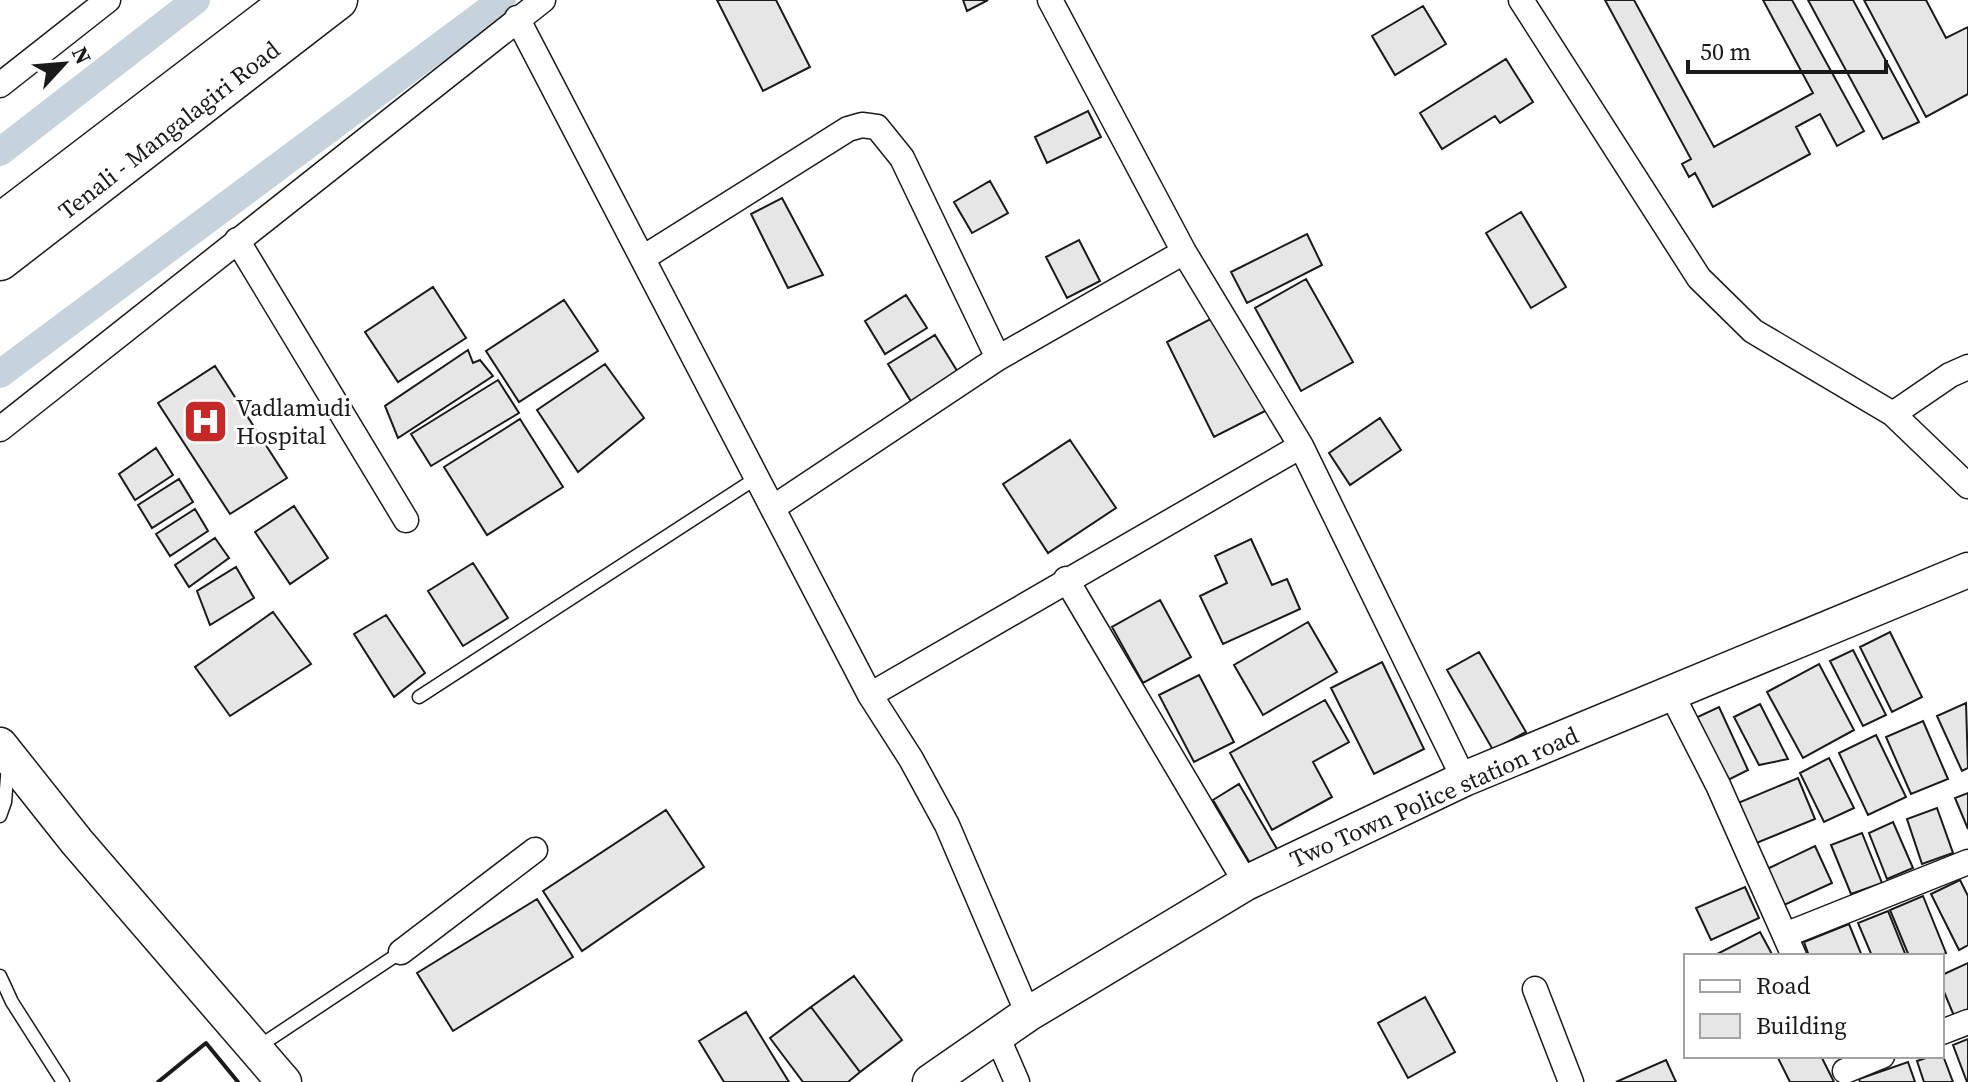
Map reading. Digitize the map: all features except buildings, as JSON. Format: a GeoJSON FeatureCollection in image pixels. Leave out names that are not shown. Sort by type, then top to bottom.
{"type":"FeatureCollection","features":[{"type":"Feature","properties":{"kind":"main road","name":"Tenali - Mangalagiri Road"},"geometry":{"type":"LineString","coordinates":[[0,223],[292,0]]}},
{"type":"Feature","properties":{"kind":"main road","name":"Tenali - Mangalagiri Road"},"geometry":{"type":"LineString","coordinates":[[0,261],[338,0]]}},
{"type":"Feature","properties":{"kind":"street"},"geometry":{"type":"LineString","coordinates":[[0,85],[108,0]]}},
{"type":"Feature","properties":{"kind":"street"},"geometry":{"type":"LineString","coordinates":[[0,429],[543,0]]}},
{"type":"Feature","properties":{"kind":"street"},"geometry":{"type":"LineString","coordinates":[[1050,0],[1184,252],[1301,446],[1464,779]]}},
{"type":"Feature","properties":{"kind":"street"},"geometry":{"type":"LineString","coordinates":[[1521,0],[1699,278],[1753,331],[1893,414],[1968,486]]}},
{"type":"Feature","properties":{"kind":"street"},"geometry":{"type":"LineString","coordinates":[[517,18],[870,695],[911,759],[947,825],[1028,1014]]}},
{"type":"Feature","properties":{"kind":"street"},"geometry":{"type":"LineString","coordinates":[[643,258],[848,129],[862,125],[877,127],[902,158],[998,358]]}},
{"type":"Feature","properties":{"kind":"street"},"geometry":{"type":"LineString","coordinates":[[237,240],[406,520]]}},
{"type":"Feature","properties":{"kind":"street"},"geometry":{"type":"LineString","coordinates":[[774,507],[998,358],[1184,252]]}},
{"type":"Feature","properties":{"kind":"street"},"geometry":{"type":"LineString","coordinates":[[1893,414],[1950,375],[1968,367]]}},
{"type":"Feature","properties":{"kind":"street"},"geometry":{"type":"LineString","coordinates":[[870,695],[1301,446]]}},
{"type":"Feature","properties":{"kind":"street","name":"Two Town Police station road"},"geometry":{"type":"LineString","coordinates":[[946,1077],[1028,1014],[1246,883],[1464,779],[1968,570]]}},
{"type":"Feature","properties":{"kind":"street"},"geometry":{"type":"LineString","coordinates":[[1066,579],[1246,883]]}},
{"type":"Feature","properties":{"kind":"street"},"geometry":{"type":"LineString","coordinates":[[1671,693],[1718,785],[1789,946],[1968,862]]}},
{"type":"Feature","properties":{"kind":"street"},"geometry":{"type":"LineString","coordinates":[[4,751],[77,842],[284,1082]]}},
{"type":"Feature","properties":{"kind":"street"},"geometry":{"type":"LineString","coordinates":[[401,952],[535,850]]}},
{"type":"Feature","properties":{"kind":"street"},"geometry":{"type":"LineString","coordinates":[[1535,989],[1571,1082]]}},
{"type":"Feature","properties":{"kind":"street"},"geometry":{"type":"LineString","coordinates":[[1944,1031],[1968,1022]]}},
{"type":"Feature","properties":{"kind":"street"},"geometry":{"type":"LineString","coordinates":[[997,1036],[1017,1082]]}},
{"type":"Feature","properties":{"kind":"street"},"geometry":{"type":"LineString","coordinates":[[1844,1070],[1877,1058]]}},
{"type":"Feature","properties":{"kind":"lane"},"geometry":{"type":"LineString","coordinates":[[419,697],[758,477]]}},
{"type":"Feature","properties":{"kind":"lane"},"geometry":{"type":"LineString","coordinates":[[0,816],[5,802],[4,751]]}},
{"type":"Feature","properties":{"kind":"lane"},"geometry":{"type":"LineString","coordinates":[[255,1049],[401,952]]}},
{"type":"Feature","properties":{"kind":"lane"},"geometry":{"type":"LineString","coordinates":[[0,976],[12,1002],[63,1082]]}},
{"type":"Feature","properties":{"kind":"waterway"},"geometry":{"type":"LineString","coordinates":[[0,152],[196,0]]}},
{"type":"Feature","properties":{"kind":"waterway"},"geometry":{"type":"LineString","coordinates":[[0,374],[502,0]]}},
{"type":"Feature","properties":{"kind":"wall"},"geometry":{"type":"LineString","coordinates":[[158,1082],[206,1043],[238,1082]]}},
{"type":"Feature","properties":{"kind":"place","name":"Vadlamudi Hospital"},"geometry":{"type":"Point","coordinates":[205,421]}}]}
